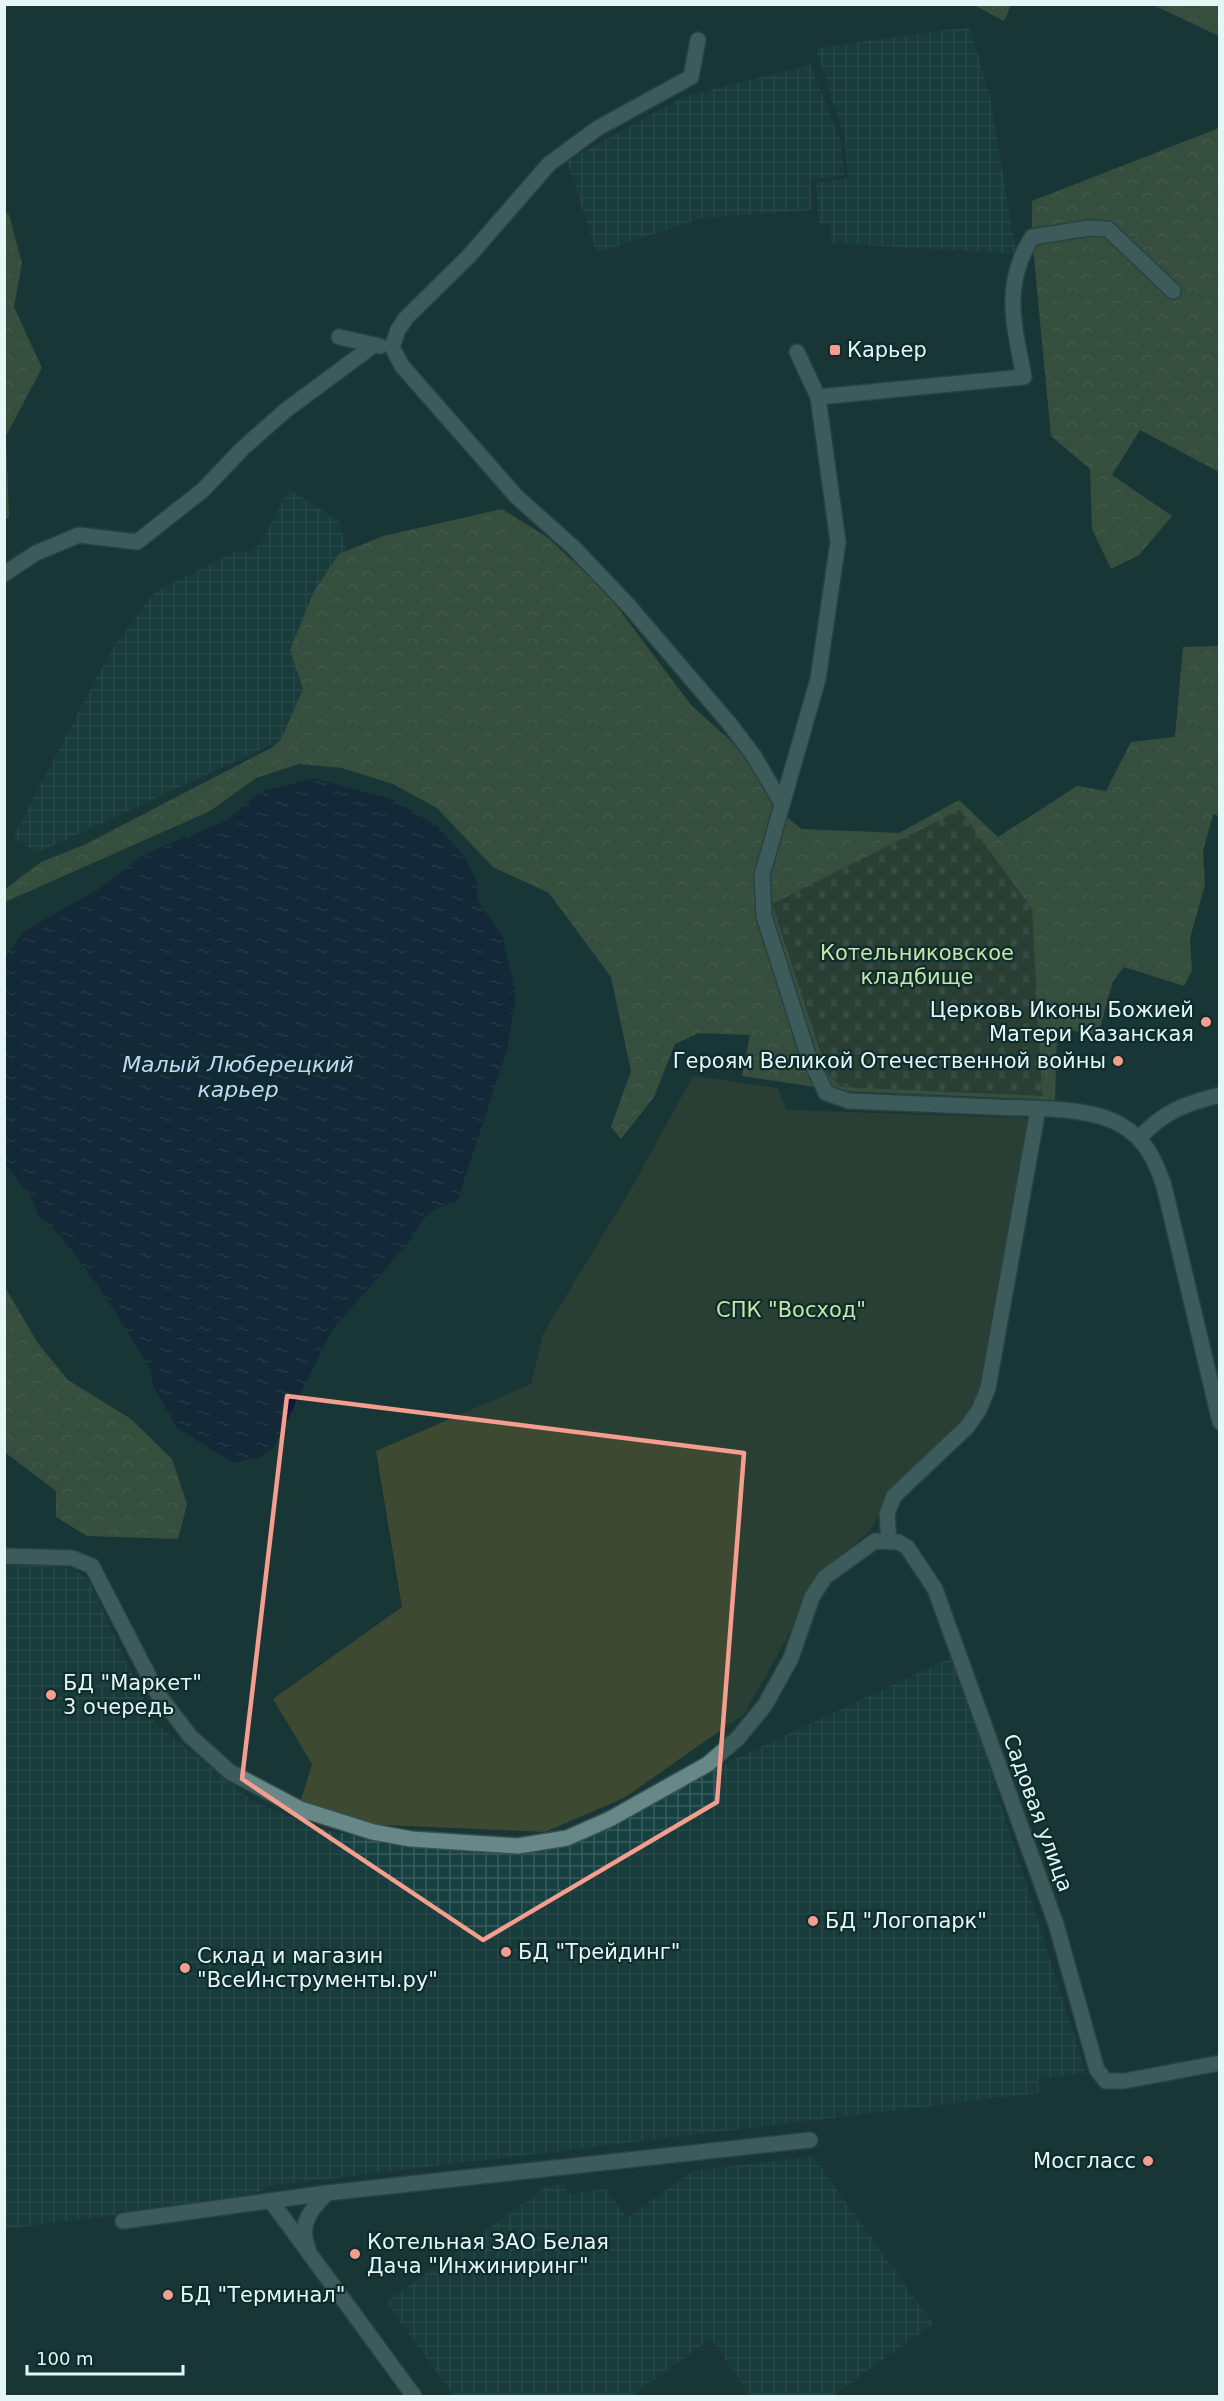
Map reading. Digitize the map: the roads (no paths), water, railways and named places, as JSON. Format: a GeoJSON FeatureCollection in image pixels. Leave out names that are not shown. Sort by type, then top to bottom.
{"type":"FeatureCollection","features":[{"type":"Feature","properties":{"kind":"street"},"geometry":{"type":"LineString","coordinates":[[698,40],[691,77],[598,128],[549,164],[469,256],[406,318],[398,330],[392,347],[402,366],[507,486],[573,547],[629,606],[735,731],[754,756],[782,804]]}},
{"type":"Feature","properties":{"kind":"street"},"geometry":{"type":"LineString","coordinates":[[818,397],[1024,377],[1014,317],[1013,279],[1021,256],[1032,237],[1089,228],[1108,229],[1173,291]]}},
{"type":"Feature","properties":{"kind":"street"},"geometry":{"type":"LineString","coordinates":[[339,337],[392,347]]}},
{"type":"Feature","properties":{"kind":"street"},"geometry":{"type":"LineString","coordinates":[[4,574],[36,553],[79,536],[137,542],[203,490],[243,448],[286,410],[374,345]]}},
{"type":"Feature","properties":{"kind":"street"},"geometry":{"type":"LineString","coordinates":[[797,352],[818,397],[838,542],[818,680],[762,875],[764,916],[808,1055],[826,1093],[849,1101],[1038,1109],[1099,1117],[1119,1124],[1139,1138],[1153,1156],[1164,1186],[1220,1422]]}},
{"type":"Feature","properties":{"kind":"street"},"geometry":{"type":"LineString","coordinates":[[1139,1138],[1163,1115],[1193,1102],[1220,1095]]}},
{"type":"Feature","properties":{"kind":"street"},"geometry":{"type":"LineString","coordinates":[[4,1556],[72,1558],[92,1566],[158,1694],[190,1736],[230,1772],[300,1809],[373,1832],[411,1839],[518,1846],[567,1838],[610,1819],[708,1764],[738,1738],[765,1705],[792,1658],[812,1597],[825,1577],[875,1540],[889,1541],[887,1514],[894,1496],[967,1426],[979,1410],[988,1388],[1038,1109]]}},
{"type":"Feature","properties":{"kind":"street","name":"Садовая улица"},"geometry":{"type":"LineString","coordinates":[[889,1541],[907,1547],[935,1589],[1056,1924],[1097,2070],[1106,2081],[1124,2081],[1220,2063]]}},
{"type":"Feature","properties":{"kind":"street"},"geometry":{"type":"LineString","coordinates":[[123,2221],[327,2193],[810,2140]]}},
{"type":"Feature","properties":{"kind":"street"},"geometry":{"type":"LineString","coordinates":[[311,2257],[304,2232],[307,2219],[311,2209],[327,2193]]}},
{"type":"Feature","properties":{"kind":"street"},"geometry":{"type":"LineString","coordinates":[[271,2202],[414,2397]]}},
{"type":"Feature","properties":{"kind":"water","name":"Малый Люберецкий карьер"},"geometry":{"type":"Polygon","coordinates":[[[314,778],[391,799],[436,825],[464,856],[477,881],[478,901],[503,937],[516,995],[507,1050],[457,1202],[436,1209],[425,1218],[413,1237],[333,1329],[274,1447],[260,1457],[233,1463],[177,1428],[153,1386],[150,1367],[113,1310],[65,1242],[39,1218],[33,1200],[5,1164],[5,957],[24,931],[100,888],[146,853],[226,821],[260,792],[314,778]]]}},
{"type":"Feature","properties":{"kind":"place","name":"Карьер"},"geometry":{"type":"Point","coordinates":[835,350]}},
{"type":"Feature","properties":{"kind":"place","name":"Церковь Иконы Божией Матери Казанская"},"geometry":{"type":"Point","coordinates":[1206,1022]}},
{"type":"Feature","properties":{"kind":"place","name":"Героям Великой Отечественной войны"},"geometry":{"type":"Point","coordinates":[1118,1061]}},
{"type":"Feature","properties":{"kind":"place","name":"БД \"Маркет\" 3 очередь"},"geometry":{"type":"Point","coordinates":[51,1695]}},
{"type":"Feature","properties":{"kind":"place","name":"БД \"Логопарк\""},"geometry":{"type":"Point","coordinates":[813,1921]}},
{"type":"Feature","properties":{"kind":"place","name":"БД \"Трейдинг\""},"geometry":{"type":"Point","coordinates":[506,1952]}},
{"type":"Feature","properties":{"kind":"place","name":"Склад и магазин \"ВсеИнструменты.ру\""},"geometry":{"type":"Point","coordinates":[185,1968]}},
{"type":"Feature","properties":{"kind":"place","name":"Мосгласс"},"geometry":{"type":"Point","coordinates":[1148,2161]}},
{"type":"Feature","properties":{"kind":"place","name":"Котельная ЗАО Белая Дача \"Инжиниринг\""},"geometry":{"type":"Point","coordinates":[355,2254]}},
{"type":"Feature","properties":{"kind":"place","name":"БД \"Терминал\""},"geometry":{"type":"Point","coordinates":[168,2295]}},
{"type":"Feature","properties":{"kind":"park label","name":"Котельниковское кладбище"},"geometry":{"type":"Point","coordinates":[917,965]}},
{"type":"Feature","properties":{"kind":"park label","name":"СПК \"Восход\""},"geometry":{"type":"Point","coordinates":[791,1310]}}]}
